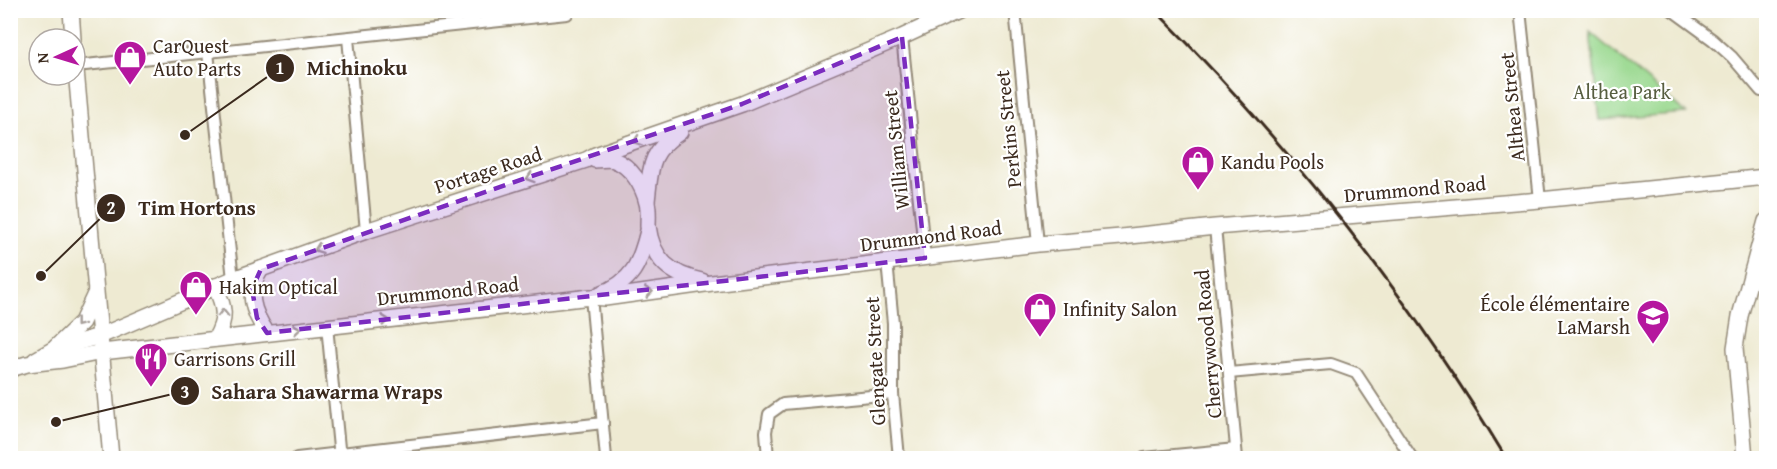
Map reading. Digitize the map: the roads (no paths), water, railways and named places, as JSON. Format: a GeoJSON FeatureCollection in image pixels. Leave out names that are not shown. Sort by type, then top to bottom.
{"type":"FeatureCollection","features":[{"type":"Feature","properties":{"kind":"main road"},"geometry":{"type":"LineString","coordinates":[[71,10],[72,27]]}},
{"type":"Feature","properties":{"kind":"main road","name":"Portage Road"},"geometry":{"type":"LineString","coordinates":[[27,364],[54,348],[100,336],[233,279],[366,231],[586,160],[752,100],[960,10]]}},
{"type":"Feature","properties":{"kind":"main road"},"geometry":{"type":"LineString","coordinates":[[78,87],[111,459]]}},
{"type":"Feature","properties":{"kind":"main road"},"geometry":{"type":"LineString","coordinates":[[712,114],[665,142],[656,154],[651,170],[647,204],[648,228],[652,246],[667,267],[677,274],[712,283]]}},
{"type":"Feature","properties":{"kind":"main road"},"geometry":{"type":"LineString","coordinates":[[586,160],[613,159],[623,165],[633,173],[647,204]]}},
{"type":"Feature","properties":{"kind":"main road","name":"Drummond Road"},"geometry":{"type":"LineString","coordinates":[[102,352],[591,297],[605,298],[1038,244],[1540,200],[1767,177]]}},
{"type":"Feature","properties":{"kind":"main road"},"geometry":{"type":"LineString","coordinates":[[1745,459],[1735,348],[1740,316],[1767,222]]}},
{"type":"Feature","properties":{"kind":"main road"},"geometry":{"type":"LineString","coordinates":[[591,297],[616,288],[632,274],[643,253],[648,228]]}},
{"type":"Feature","properties":{"kind":"main road"},"geometry":{"type":"LineString","coordinates":[[261,269],[254,280],[252,300],[257,318],[267,333]]}},
{"type":"Feature","properties":{"kind":"main road"},"geometry":{"type":"LineString","coordinates":[[215,286],[223,304],[223,327],[215,339]]}},
{"type":"Feature","properties":{"kind":"main road"},"geometry":{"type":"LineString","coordinates":[[54,348],[82,322],[96,292]]}},
{"type":"Feature","properties":{"kind":"main road","name":"Portage Road"},"geometry":{"type":"LineString","coordinates":[[10,369],[27,364],[102,352]]}},
{"type":"Feature","properties":{"kind":"street","name":"Perkins Street"},"geometry":{"type":"LineString","coordinates":[[1015,10],[1038,244]]}},
{"type":"Feature","properties":{"kind":"street","name":"Althea Street"},"geometry":{"type":"LineString","coordinates":[[1520,10],[1540,200]]}},
{"type":"Feature","properties":{"kind":"street"},"geometry":{"type":"LineString","coordinates":[[1672,10],[1732,57],[1761,91]]}},
{"type":"Feature","properties":{"kind":"street"},"geometry":{"type":"LineString","coordinates":[[87,65],[567,14]]}},
{"type":"Feature","properties":{"kind":"street","name":"William Street"},"geometry":{"type":"LineString","coordinates":[[902,37],[926,258]]}},
{"type":"Feature","properties":{"kind":"street"},"geometry":{"type":"LineString","coordinates":[[348,38],[366,231]]}},
{"type":"Feature","properties":{"kind":"street"},"geometry":{"type":"LineString","coordinates":[[208,52],[233,279]]}},
{"type":"Feature","properties":{"kind":"street","name":"Cherrywood Road"},"geometry":{"type":"LineString","coordinates":[[1215,227],[1237,454]]}},
{"type":"Feature","properties":{"kind":"street","name":"Glengate Street"},"geometry":{"type":"LineString","coordinates":[[887,262],[893,323],[893,394],[899,459]]}},
{"type":"Feature","properties":{"kind":"street"},"geometry":{"type":"LineString","coordinates":[[591,297],[606,459]]}},
{"type":"Feature","properties":{"kind":"street"},"geometry":{"type":"LineString","coordinates":[[327,326],[340,456]]}},
{"type":"Feature","properties":{"kind":"street"},"geometry":{"type":"LineString","coordinates":[[1229,373],[1331,364],[1356,373],[1412,459]]}},
{"type":"Feature","properties":{"kind":"street"},"geometry":{"type":"LineString","coordinates":[[768,459],[765,432],[769,414],[783,404],[893,394]]}},
{"type":"Feature","properties":{"kind":"street"},"geometry":{"type":"LineString","coordinates":[[297,459],[340,456],[603,423]]}},
{"type":"Feature","properties":{"kind":"street"},"geometry":{"type":"LineString","coordinates":[[1144,459],[1237,454]]}},
{"type":"Feature","properties":{"kind":"railway"},"geometry":{"type":"LineString","coordinates":[[1155,10],[1253,114],[1344,224],[1429,338],[1506,458]]}},
{"type":"Feature","properties":{"kind":"place","name":"CarQuest Auto Parts"},"geometry":{"type":"Point","coordinates":[130,86]}},
{"type":"Feature","properties":{"kind":"place","name":"Michinoku"},"geometry":{"type":"Point","coordinates":[185,135]}},
{"type":"Feature","properties":{"kind":"place","name":"Kandu Pools"},"geometry":{"type":"Point","coordinates":[1198,191]}},
{"type":"Feature","properties":{"kind":"place","name":"Tim Hortons"},"geometry":{"type":"Point","coordinates":[41,276]}},
{"type":"Feature","properties":{"kind":"place","name":"Hakim Optical"},"geometry":{"type":"Point","coordinates":[196,316]}},
{"type":"Feature","properties":{"kind":"place","name":"Infinity Salon"},"geometry":{"type":"Point","coordinates":[1040,338]}},
{"type":"Feature","properties":{"kind":"place","name":"École élémentaire LaMarsh"},"geometry":{"type":"Point","coordinates":[1653,345]}},
{"type":"Feature","properties":{"kind":"place","name":"Garrisons Grill"},"geometry":{"type":"Point","coordinates":[151,388]}},
{"type":"Feature","properties":{"kind":"place","name":"Sahara Shawarma Wraps"},"geometry":{"type":"Point","coordinates":[56,422]}},
{"type":"Feature","properties":{"kind":"park label","name":"Althea Park"},"geometry":{"type":"Point","coordinates":[1622,92]}}]}
